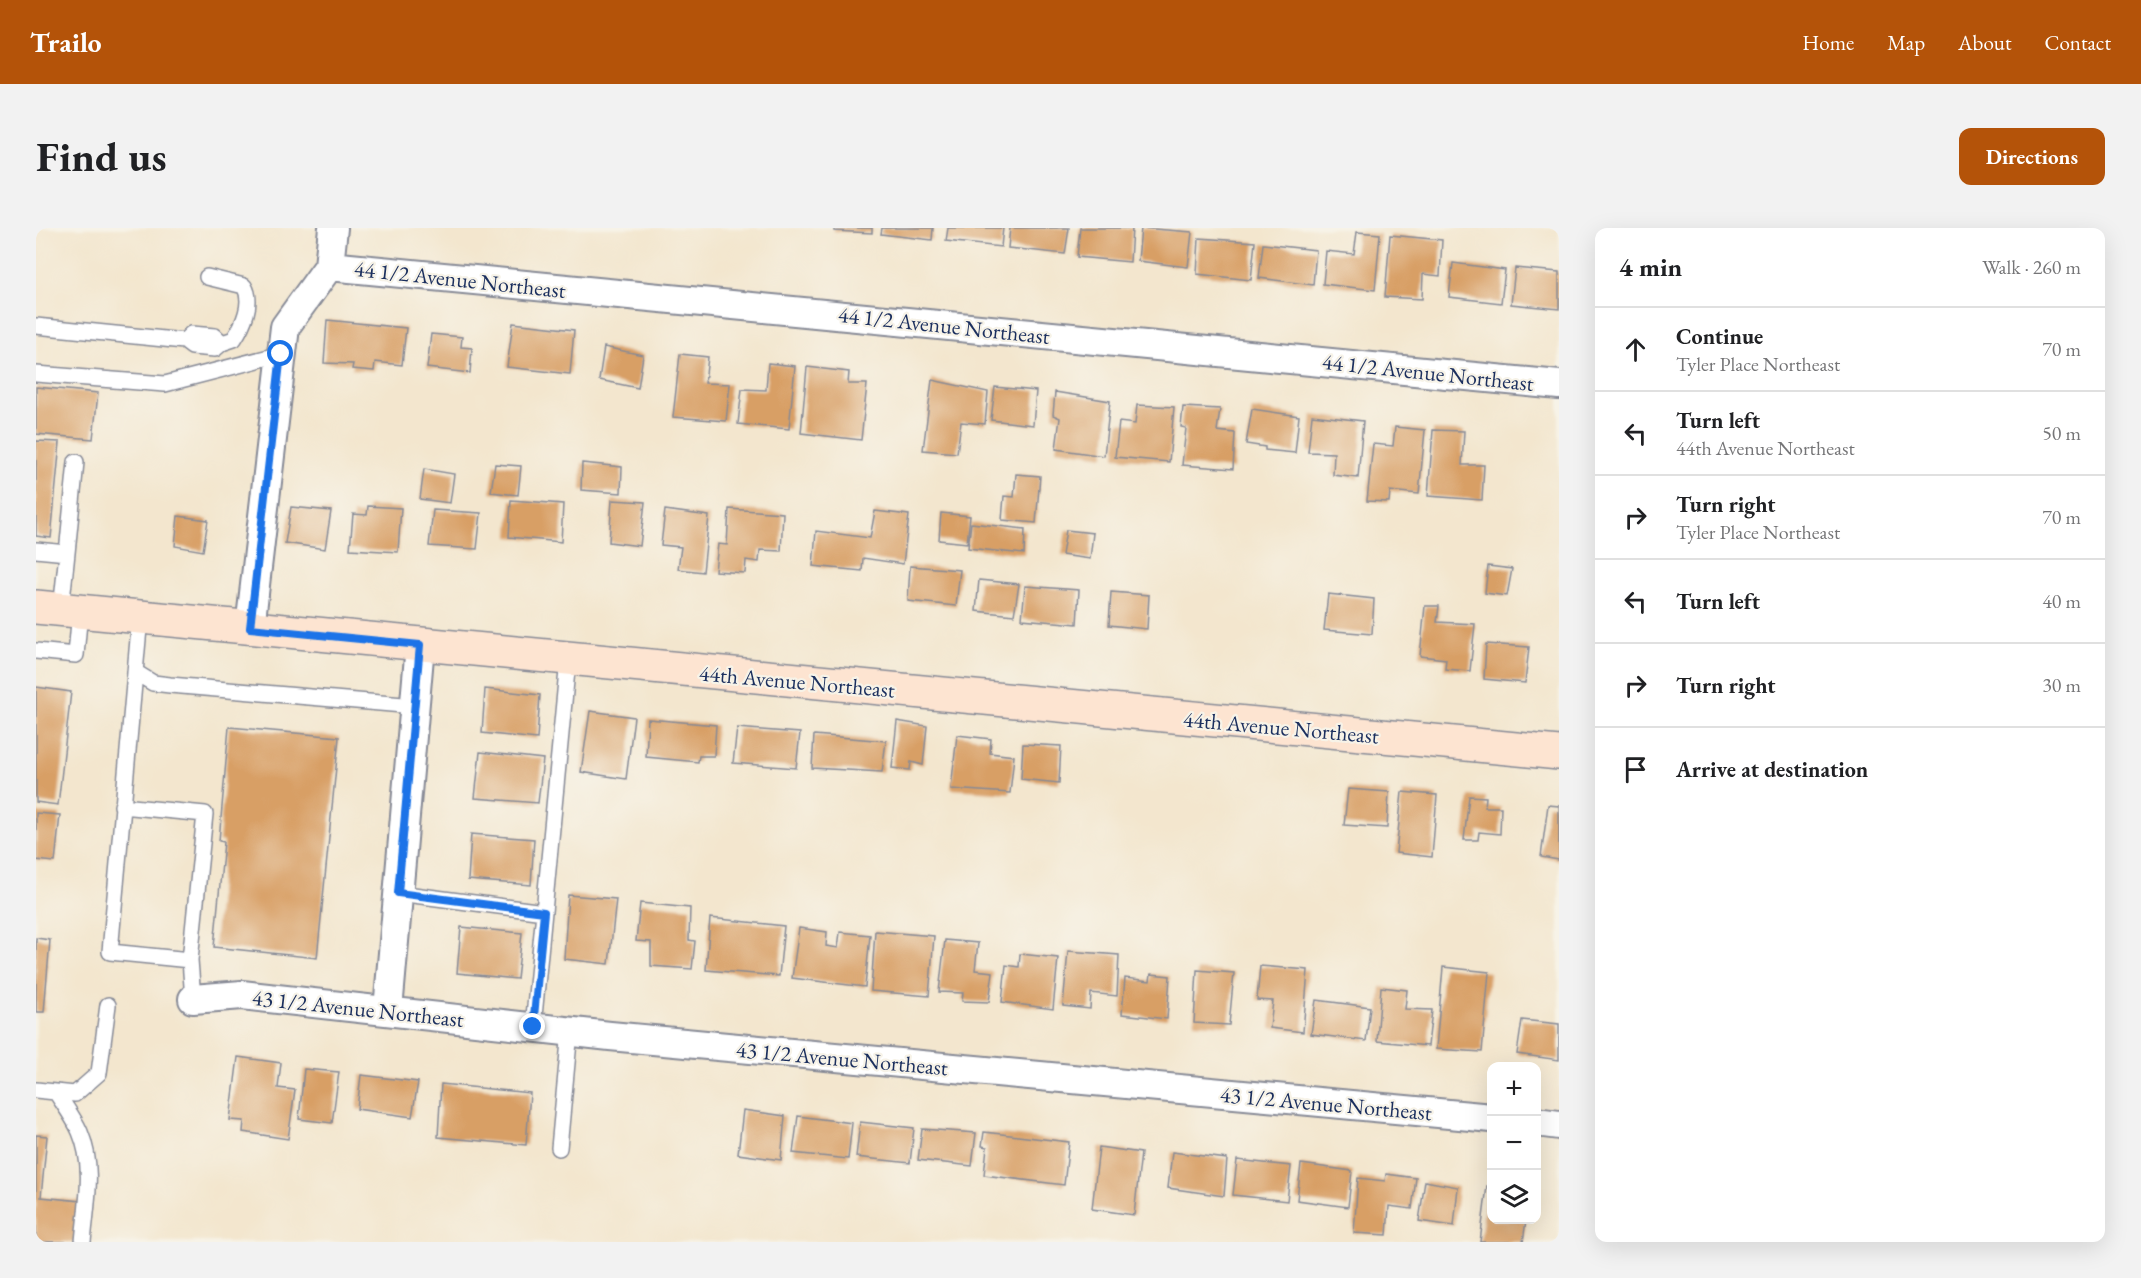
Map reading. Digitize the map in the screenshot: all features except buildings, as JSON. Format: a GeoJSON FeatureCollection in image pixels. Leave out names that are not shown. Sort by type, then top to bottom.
{"type":"FeatureCollection","features":[{"type":"Feature","properties":{"kind":"street"},"geometry":{"type":"LineString","coordinates":[[250,628],[285,327],[328,266],[333,228]]}},
{"type":"Feature","properties":{"kind":"street","name":"44 1/2 Avenue Northeast"},"geometry":{"type":"LineString","coordinates":[[328,266],[1559,385]]}},
{"type":"Feature","properties":{"kind":"street","name":"44th Avenue Northeast"},"geometry":{"type":"LineString","coordinates":[[59,610],[1559,753]]}},
{"type":"Feature","properties":{"kind":"street"},"geometry":{"type":"LineString","coordinates":[[388,1010],[420,645]]}},
{"type":"Feature","properties":{"kind":"street","name":"43 1/2 Avenue Northeast"},"geometry":{"type":"LineString","coordinates":[[193,999],[242,995],[570,1031],[1487,1118]]}},
{"type":"Feature","properties":{"kind":"street"},"geometry":{"type":"LineString","coordinates":[[1541,1123],[1559,1125]]}},
{"type":"Feature","properties":{"kind":"lane"},"geometry":{"type":"LineString","coordinates":[[36,326],[184,341],[191,334],[215,336],[222,343],[234,339],[244,323],[248,292],[244,286],[207,277]]}},
{"type":"Feature","properties":{"kind":"lane"},"geometry":{"type":"LineString","coordinates":[[36,374],[165,384],[281,354]]}},
{"type":"Feature","properties":{"kind":"lane"},"geometry":{"type":"LineString","coordinates":[[36,651],[76,655],[59,610],[76,462]]}},
{"type":"Feature","properties":{"kind":"lane"},"geometry":{"type":"LineString","coordinates":[[36,550],[67,553]]}},
{"type":"Feature","properties":{"kind":"lane"},"geometry":{"type":"LineString","coordinates":[[140,617],[110,952],[190,960]]}},
{"type":"Feature","properties":{"kind":"lane"},"geometry":{"type":"LineString","coordinates":[[533,1027],[568,660]]}},
{"type":"Feature","properties":{"kind":"lane"},"geometry":{"type":"LineString","coordinates":[[135,672],[153,683],[415,706]]}},
{"type":"Feature","properties":{"kind":"lane"},"geometry":{"type":"LineString","coordinates":[[122,806],[205,814],[190,960],[193,999]]}},
{"type":"Feature","properties":{"kind":"lane"},"geometry":{"type":"LineString","coordinates":[[398,893],[544,912]]}},
{"type":"Feature","properties":{"kind":"lane"},"geometry":{"type":"LineString","coordinates":[[36,1090],[75,1094],[99,1073],[108,1005]]}},
{"type":"Feature","properties":{"kind":"lane"},"geometry":{"type":"LineString","coordinates":[[559,1148],[570,1031]]}},
{"type":"Feature","properties":{"kind":"lane"},"geometry":{"type":"LineString","coordinates":[[56,1092],[80,1132],[88,1157],[89,1177],[83,1242]]}},
{"type":"Feature","properties":{"kind":"route"},"geometry":{"type":"LineString","coordinates":[[281,354],[250,628],[420,645],[398,893],[544,912],[533,1027]]}}]}
